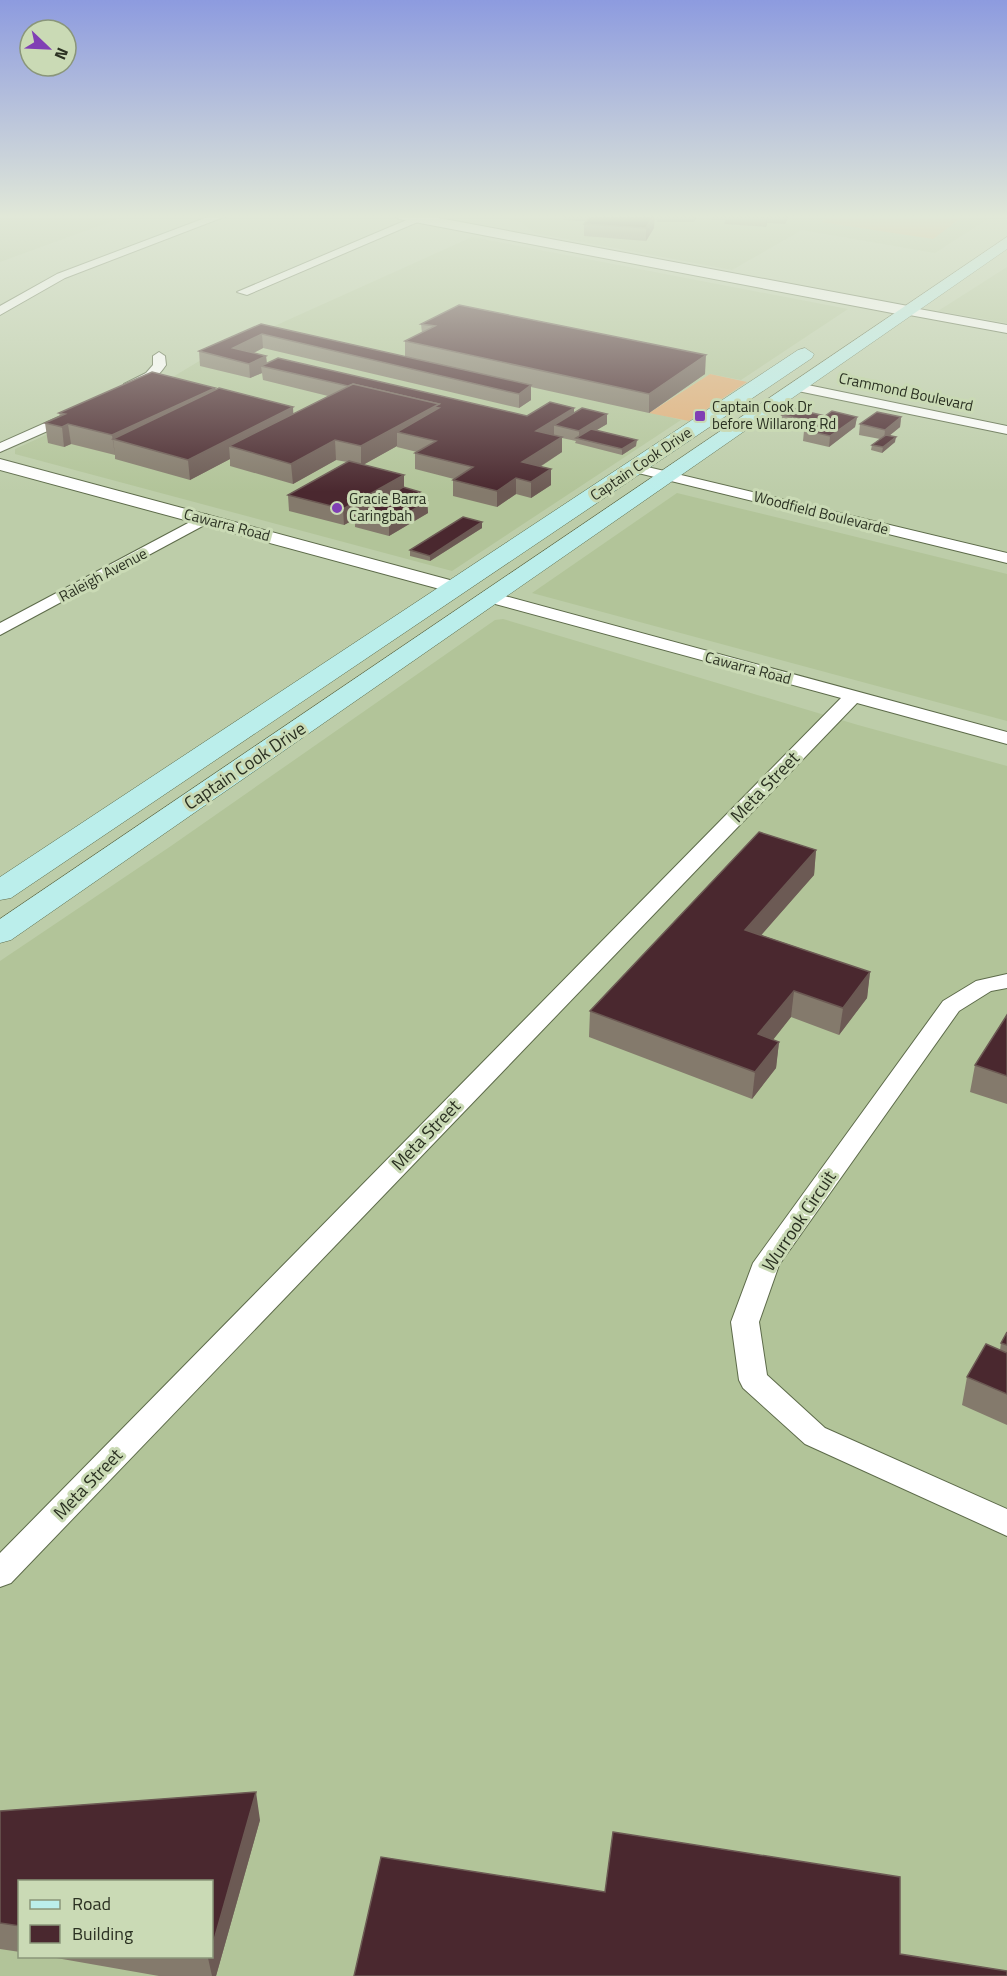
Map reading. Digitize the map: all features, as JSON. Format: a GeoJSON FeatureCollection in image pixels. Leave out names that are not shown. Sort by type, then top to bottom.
{"type":"FeatureCollection","features":[{"type":"Feature","properties":{"kind":"main road"},"geometry":{"type":"LineString","coordinates":[[858,318],[875,307]]}},
{"type":"Feature","properties":{"kind":"main road","name":"Captain Cook Drive"},"geometry":{"type":"LineString","coordinates":[[0,933],[913,307]]}},
{"type":"Feature","properties":{"kind":"main road","name":"Captain Cook Drive"},"geometry":{"type":"LineString","coordinates":[[0,891],[819,345]]}},
{"type":"Feature","properties":{"kind":"main road"},"geometry":{"type":"LineString","coordinates":[[454,587],[490,597]]}},
{"type":"Feature","properties":{"kind":"street"},"geometry":{"type":"LineString","coordinates":[[889,307],[1007,329]]}},
{"type":"Feature","properties":{"kind":"street"},"geometry":{"type":"LineString","coordinates":[[112,395],[151,376],[160,365],[159,356]]}},
{"type":"Feature","properties":{"kind":"street","name":"Crammond Boulevard"},"geometry":{"type":"LineString","coordinates":[[798,387],[1007,430]]}},
{"type":"Feature","properties":{"kind":"street"},"geometry":{"type":"LineString","coordinates":[[0,448],[83,410]]}},
{"type":"Feature","properties":{"kind":"street","name":"Cawarra Road"},"geometry":{"type":"LineString","coordinates":[[0,464],[454,587]]}},
{"type":"Feature","properties":{"kind":"street","name":"Woodfield Boulevarde"},"geometry":{"type":"LineString","coordinates":[[635,468],[1007,558]]}},
{"type":"Feature","properties":{"kind":"street","name":"Raleigh Avenue"},"geometry":{"type":"LineString","coordinates":[[0,630],[205,519]]}},
{"type":"Feature","properties":{"kind":"street","name":"Cawarra Road"},"geometry":{"type":"LineString","coordinates":[[490,597],[1007,738]]}},
{"type":"Feature","properties":{"kind":"street","name":"Meta Street"},"geometry":{"type":"LineString","coordinates":[[0,1574],[852,697]]}},
{"type":"Feature","properties":{"kind":"street","name":"Wurrook Circuit"},"geometry":{"type":"LineString","coordinates":[[1007,981],[984,986],[951,1006],[766,1263],[745,1322],[753,1380],[815,1436],[1007,1523]]}},
{"type":"Feature","properties":{"kind":"shaded area"},"geometry":{"type":"Polygon","coordinates":[[[316,307],[848,309],[741,380],[710,374],[649,412],[681,420],[452,571],[15,454],[15,449],[171,378],[206,357],[316,307]]]}},
{"type":"Feature","properties":{"kind":"shaded area"},"geometry":{"type":"Polygon","coordinates":[[[944,307],[1007,307],[1007,323],[938,311],[944,307]]]}},
{"type":"Feature","properties":{"kind":"shaded area"},"geometry":{"type":"Polygon","coordinates":[[[710,374],[747,382],[689,421],[649,413],[710,374]]]}},
{"type":"Feature","properties":{"kind":"shaded area"},"geometry":{"type":"Polygon","coordinates":[[[677,493],[1007,574],[1007,721],[532,593],[677,493]]]}},
{"type":"Feature","properties":{"kind":"shaded area"},"geometry":{"type":"Polygon","coordinates":[[[503,619],[858,725],[1007,766],[1007,1976],[0,1976],[0,961],[171,846],[495,620],[503,619]]]}},
{"type":"Feature","properties":{"kind":"building"},"geometry":{"type":"Polygon","coordinates":[[[455,307],[470,307],[706,355],[649,394],[405,341],[435,326],[421,324],[455,307]]]}},
{"type":"Feature","properties":{"kind":"building"},"geometry":{"type":"Polygon","coordinates":[[[261,324],[531,385],[519,394],[262,334],[233,348],[266,356],[249,364],[199,351],[261,324]]]}},
{"type":"Feature","properties":{"kind":"building"},"geometry":{"type":"Polygon","coordinates":[[[278,358],[527,416],[550,402],[574,408],[536,431],[562,437],[522,462],[551,469],[531,482],[516,478],[497,491],[453,480],[473,467],[415,453],[436,441],[397,432],[439,408],[433,407],[439,404],[261,366],[278,358]]]}},
{"type":"Feature","properties":{"kind":"building"},"geometry":{"type":"Polygon","coordinates":[[[152,372],[215,388],[112,435],[68,424],[62,427],[45,423],[65,414],[59,413],[152,372]]]}},
{"type":"Feature","properties":{"kind":"building"},"geometry":{"type":"Polygon","coordinates":[[[353,384],[439,404],[361,446],[335,440],[291,464],[229,446],[353,384]]]}},
{"type":"Feature","properties":{"kind":"building"},"geometry":{"type":"Polygon","coordinates":[[[219,388],[293,407],[188,460],[113,439],[219,388]]]}},
{"type":"Feature","properties":{"kind":"building"},"geometry":{"type":"Polygon","coordinates":[[[582,408],[607,414],[579,431],[554,425],[582,408]]]}},
{"type":"Feature","properties":{"kind":"building"},"geometry":{"type":"Polygon","coordinates":[[[792,408],[825,416],[832,411],[857,417],[830,436],[804,430],[815,422],[782,415],[792,408]]]}},
{"type":"Feature","properties":{"kind":"building"},"geometry":{"type":"Polygon","coordinates":[[[877,412],[901,417],[885,430],[860,424],[877,412]]]}},
{"type":"Feature","properties":{"kind":"building"},"geometry":{"type":"Polygon","coordinates":[[[591,429],[637,440],[622,449],[576,438],[591,429]]]}},
{"type":"Feature","properties":{"kind":"building"},"geometry":{"type":"Polygon","coordinates":[[[886,435],[896,437],[883,447],[872,445],[886,435]]]}},
{"type":"Feature","properties":{"kind":"building"},"geometry":{"type":"Polygon","coordinates":[[[349,461],[404,475],[343,509],[288,495],[349,461]]]}},
{"type":"Feature","properties":{"kind":"building"},"geometry":{"type":"Polygon","coordinates":[[[403,487],[420,492],[411,497],[427,501],[389,525],[355,516],[403,487]]]}},
{"type":"Feature","properties":{"kind":"building"},"geometry":{"type":"Polygon","coordinates":[[[463,517],[482,522],[430,556],[410,550],[463,517]]]}},
{"type":"Feature","properties":{"kind":"building"},"geometry":{"type":"Polygon","coordinates":[[[759,832],[816,850],[745,930],[870,972],[843,1008],[794,991],[758,1034],[779,1042],[755,1072],[590,1011],[759,832]]]}},
{"type":"Feature","properties":{"kind":"building"},"geometry":{"type":"Polygon","coordinates":[[[1007,1015],[1007,1076],[975,1065],[1007,1015]]]}},
{"type":"Feature","properties":{"kind":"building"},"geometry":{"type":"Polygon","coordinates":[[[1007,1332],[1007,1345],[1001,1343],[1007,1332]]]}},
{"type":"Feature","properties":{"kind":"building"},"geometry":{"type":"Polygon","coordinates":[[[986,1344],[1007,1353],[1007,1394],[967,1377],[986,1344]]]}},
{"type":"Feature","properties":{"kind":"building"},"geometry":{"type":"Polygon","coordinates":[[[256,1792],[213,1943],[213,1880],[18,1880],[18,1926],[0,1923],[0,1811],[256,1792]]]}},
{"type":"Feature","properties":{"kind":"building"},"geometry":{"type":"Polygon","coordinates":[[[613,1832],[900,1877],[900,1954],[1007,1971],[1007,1976],[354,1976],[381,1857],[605,1892],[613,1832]]]}},
{"type":"Feature","properties":{"kind":"place","name":"Captain Cook Dr before Willarong Rd"},"geometry":{"type":"Point","coordinates":[700,416]}},
{"type":"Feature","properties":{"kind":"place","name":"Gracie Barra Caringbah"},"geometry":{"type":"Point","coordinates":[337,508]}}]}
